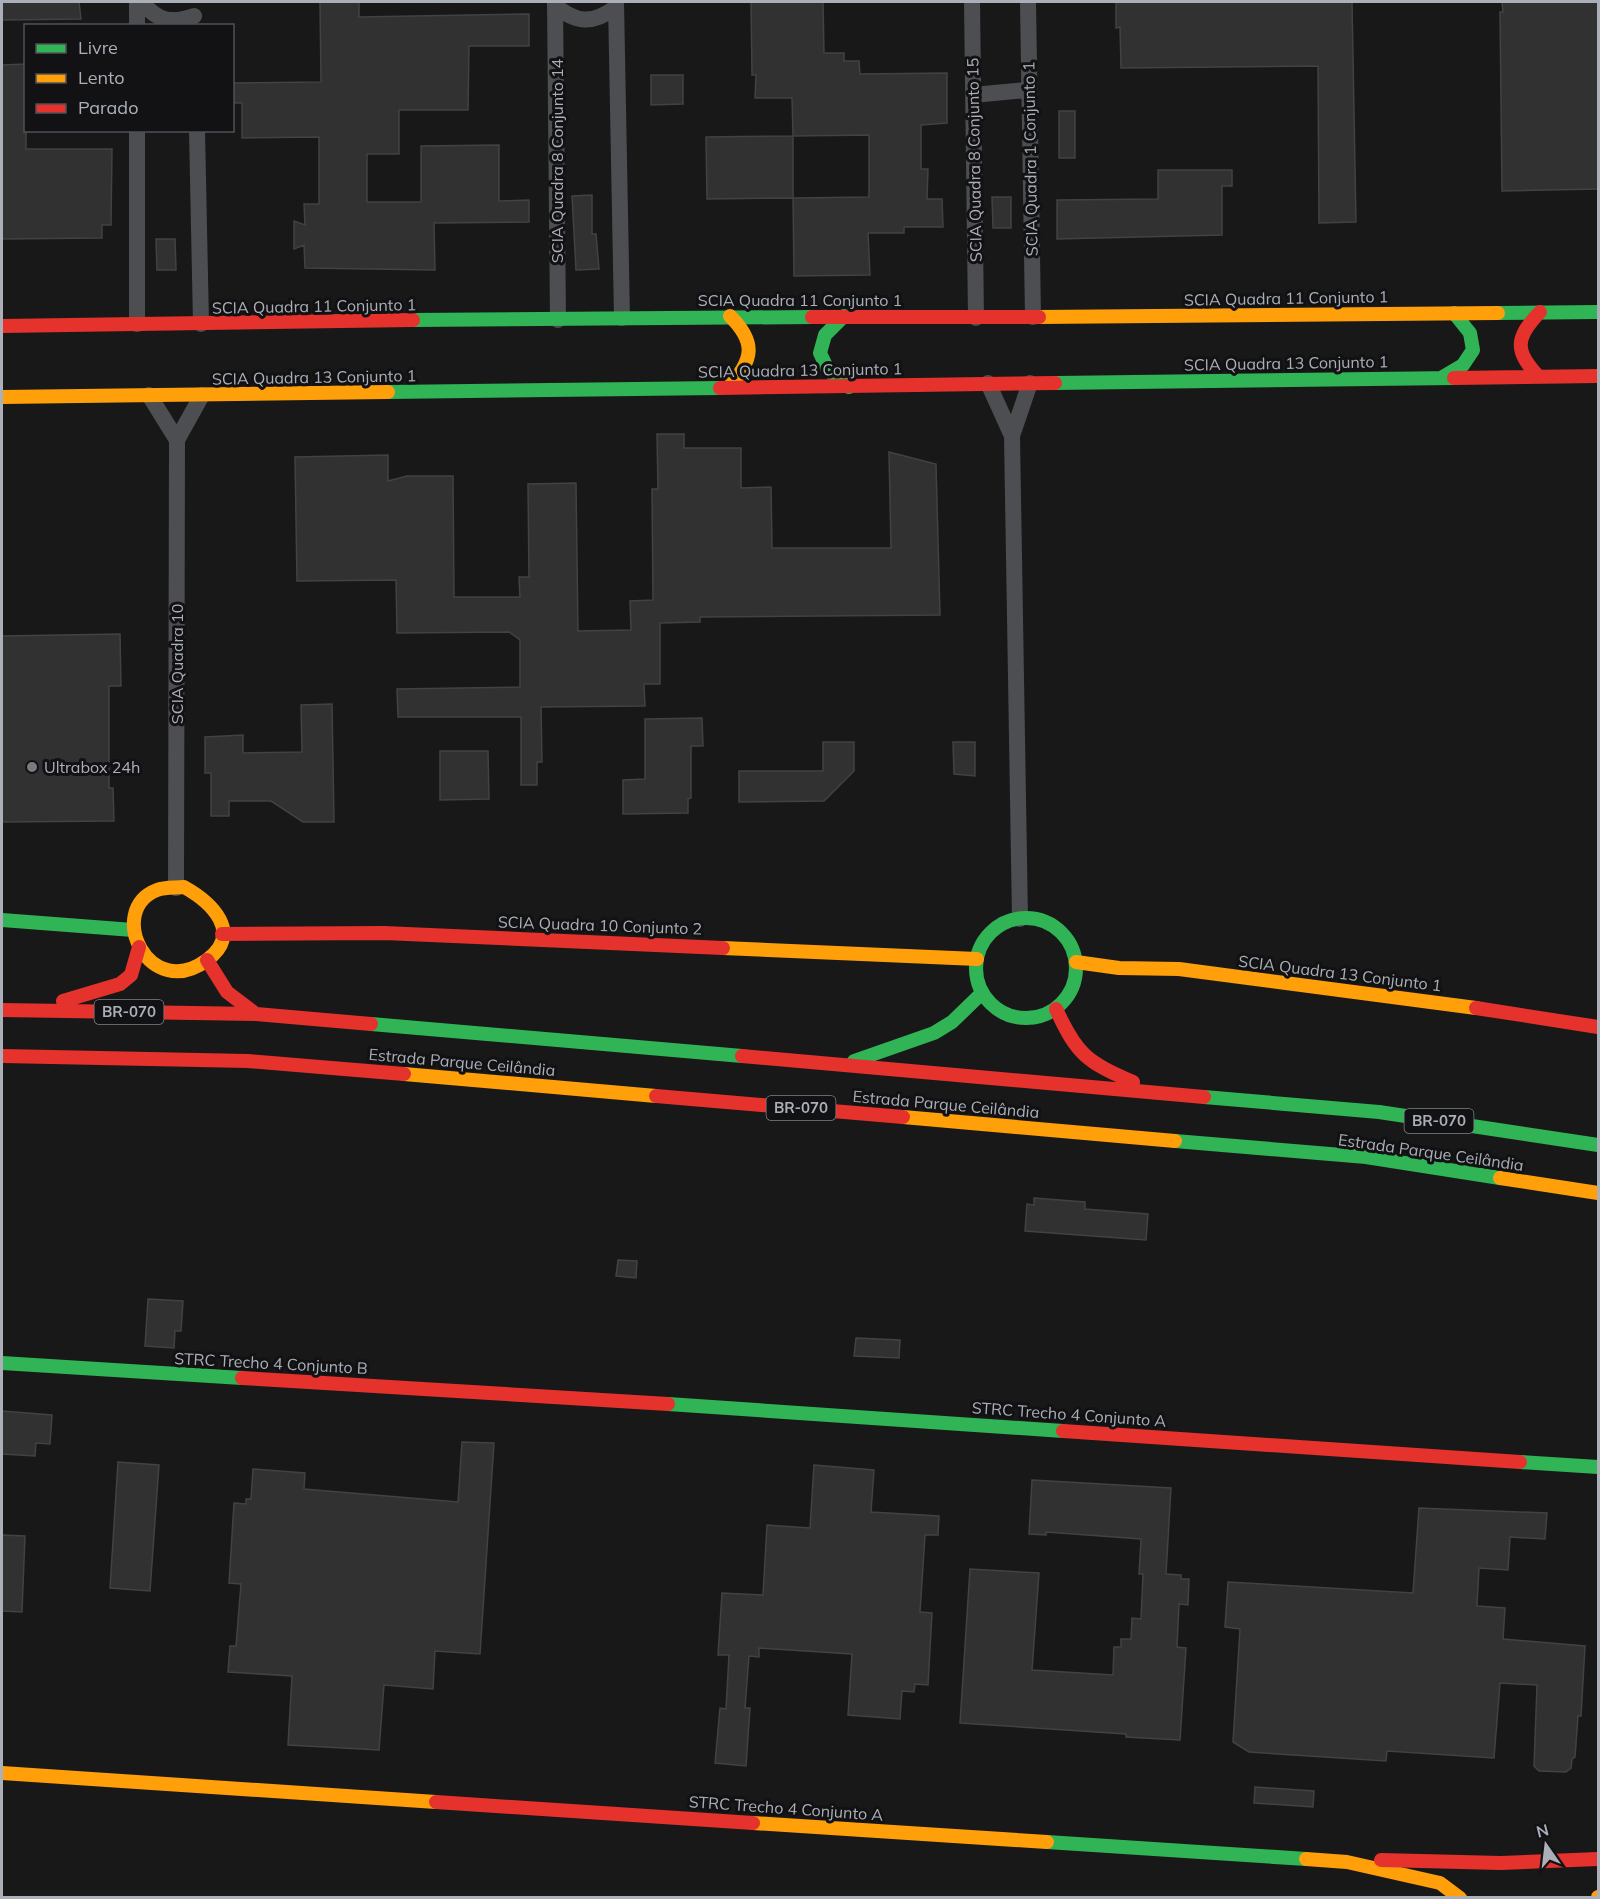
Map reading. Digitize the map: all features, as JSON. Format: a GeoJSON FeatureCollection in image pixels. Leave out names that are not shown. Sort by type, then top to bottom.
{"type":"FeatureCollection","features":[{"type":"Feature","properties":{"kind":"main road"},"geometry":{"type":"LineString","coordinates":[[1539,377],[1524,363],[1519,350],[1519,337],[1525,326],[1540,312]]}},
{"type":"Feature","properties":{"kind":"main road","name":"SCIA Quadra 11 Conjunto 1"},"geometry":{"type":"LineString","coordinates":[[2,326],[730,316],[976,318],[1599,312]]}},
{"type":"Feature","properties":{"kind":"main road"},"geometry":{"type":"LineString","coordinates":[[1440,378],[1460,369],[1471,358],[1474,339],[1470,327],[1454,313]]}},
{"type":"Feature","properties":{"kind":"main road"},"geometry":{"type":"LineString","coordinates":[[729,387],[743,373],[749,359],[750,343],[742,327],[730,316]]}},
{"type":"Feature","properties":{"kind":"main road"},"geometry":{"type":"LineString","coordinates":[[844,316],[827,327],[820,340],[821,361],[829,375],[849,387]]}},
{"type":"Feature","properties":{"kind":"main road","name":"SCIA Quadra 13 Conjunto 1"},"geometry":{"type":"LineString","coordinates":[[2,397],[1599,376]]}},
{"type":"Feature","properties":{"kind":"main road"},"geometry":{"type":"LineString","coordinates":[[184,887],[211,904],[222,919],[222,934],[218,950],[207,960],[188,969],[166,969],[147,960],[133,930],[143,901],[154,891],[176,888],[184,887]]}},
{"type":"Feature","properties":{"kind":"main road"},"geometry":{"type":"LineString","coordinates":[[1020,919],[1041,921],[1054,926],[1070,944],[1076,962],[1075,981],[1067,998],[1056,1009],[1036,1018],[1015,1018],[996,1009],[982,993],[976,977],[977,959],[983,942],[995,929],[1020,919]]}},
{"type":"Feature","properties":{"kind":"main road"},"geometry":{"type":"LineString","coordinates":[[2,920],[133,930]]}},
{"type":"Feature","properties":{"kind":"main road","name":"SCIA Quadra 10 Conjunto 2"},"geometry":{"type":"LineString","coordinates":[[222,934],[395,933],[977,959]]}},
{"type":"Feature","properties":{"kind":"main road"},"geometry":{"type":"LineString","coordinates":[[3,1010],[69,1001],[120,984],[131,975],[139,947]]}},
{"type":"Feature","properties":{"kind":"main road"},"geometry":{"type":"LineString","coordinates":[[207,960],[217,983],[229,995],[256,1014]]}},
{"type":"Feature","properties":{"kind":"main road","name":"SCIA Quadra 13 Conjunto 1"},"geometry":{"type":"LineString","coordinates":[[1076,962],[1119,968],[1179,969],[1509,1012],[1599,1027]]}},
{"type":"Feature","properties":{"kind":"main road"},"geometry":{"type":"LineString","coordinates":[[842,1065],[934,1033],[952,1022],[982,993]]}},
{"type":"Feature","properties":{"kind":"main road"},"geometry":{"type":"LineString","coordinates":[[1056,1009],[1077,1052],[1094,1065],[1157,1092]]}},
{"type":"Feature","properties":{"kind":"main road","name":"Estrada Parque Ceilândia"},"geometry":{"type":"LineString","coordinates":[[3,1010],[256,1014],[1379,1112],[1599,1145]]}},
{"type":"Feature","properties":{"kind":"main road","name":"Estrada Parque Ceilândia"},"geometry":{"type":"LineString","coordinates":[[2,1056],[249,1060],[1366,1157],[1599,1193]]}},
{"type":"Feature","properties":{"kind":"main road","name":"STRC Trecho 4 Conjunto B"},"geometry":{"type":"LineString","coordinates":[[2,1363],[538,1396]]}},
{"type":"Feature","properties":{"kind":"main road","name":"STRC Trecho 4 Conjunto A"},"geometry":{"type":"LineString","coordinates":[[538,1396],[1599,1467]]}},
{"type":"Feature","properties":{"kind":"main road","name":"STRC Trecho 4 Conjunto A"},"geometry":{"type":"LineString","coordinates":[[2,1773],[1347,1862],[1389,1859],[1501,1863],[1599,1859]]}},
{"type":"Feature","properties":{"kind":"main road","name":"STRC Trecho 4 Conjunto A"},"geometry":{"type":"LineString","coordinates":[[1347,1862],[1440,1883],[1460,1898]]}},
{"type":"Feature","properties":{"kind":"street"},"geometry":{"type":"LineString","coordinates":[[137,2],[137,24]]}},
{"type":"Feature","properties":{"kind":"street"},"geometry":{"type":"LineString","coordinates":[[142,2],[160,19],[178,22],[194,14]]}},
{"type":"Feature","properties":{"kind":"street","name":"SCIA Quadra 8 Conjunto 15"},"geometry":{"type":"LineString","coordinates":[[972,2],[976,318]]}},
{"type":"Feature","properties":{"kind":"street","name":"SCIA Quadra 1 Conjunto 1"},"geometry":{"type":"LineString","coordinates":[[1028,2],[1033,317]]}},
{"type":"Feature","properties":{"kind":"street"},"geometry":{"type":"LineString","coordinates":[[555,3],[568,16],[585,21],[602,17],[616,4]]}},
{"type":"Feature","properties":{"kind":"street","name":"SCIA Quadra 8 Conjunto 14"},"geometry":{"type":"LineString","coordinates":[[555,3],[558,320]]}},
{"type":"Feature","properties":{"kind":"street"},"geometry":{"type":"LineString","coordinates":[[616,4],[622,318]]}},
{"type":"Feature","properties":{"kind":"street"},"geometry":{"type":"LineString","coordinates":[[973,95],[1028,90]]}},
{"type":"Feature","properties":{"kind":"street"},"geometry":{"type":"LineString","coordinates":[[137,132],[137,324]]}},
{"type":"Feature","properties":{"kind":"street"},"geometry":{"type":"LineString","coordinates":[[197,132],[201,324]]}},
{"type":"Feature","properties":{"kind":"street"},"geometry":{"type":"LineString","coordinates":[[988,383],[1012,436]]}},
{"type":"Feature","properties":{"kind":"street"},"geometry":{"type":"LineString","coordinates":[[1020,919],[1012,436],[1030,383]]}},
{"type":"Feature","properties":{"kind":"street"},"geometry":{"type":"LineString","coordinates":[[149,395],[177,440]]}},
{"type":"Feature","properties":{"kind":"street","name":"SCIA Quadra 10"},"geometry":{"type":"LineString","coordinates":[[176,888],[177,440],[202,395]]}},
{"type":"Feature","properties":{"kind":"building"},"geometry":{"type":"Polygon","coordinates":[[[2,2],[79,2],[81,19],[2,20],[2,2]]]}},
{"type":"Feature","properties":{"kind":"building"},"geometry":{"type":"Polygon","coordinates":[[[320,2],[359,2],[359,17],[529,14],[529,46],[469,46],[468,110],[399,110],[399,154],[367,154],[367,202],[421,202],[421,146],[499,145],[499,201],[529,200],[529,222],[434,223],[435,270],[305,268],[304,245],[294,249],[294,221],[305,225],[304,204],[319,204],[319,137],[242,138],[242,103],[234,103],[234,83],[321,82],[320,2]]]}},
{"type":"Feature","properties":{"kind":"building"},"geometry":{"type":"Polygon","coordinates":[[[751,2],[823,2],[824,53],[844,53],[844,61],[859,61],[860,74],[947,73],[947,123],[921,125],[921,169],[928,169],[927,199],[942,199],[943,227],[904,227],[904,233],[868,233],[870,275],[794,276],[793,198],[869,197],[869,135],[793,136],[792,98],[755,98],[756,75],[752,75],[751,2]]]}},
{"type":"Feature","properties":{"kind":"building"},"geometry":{"type":"Polygon","coordinates":[[[1352,2],[1356,222],[1319,223],[1318,66],[1121,68],[1120,27],[1116,28],[1116,3],[1352,2]]]}},
{"type":"Feature","properties":{"kind":"building"},"geometry":{"type":"Polygon","coordinates":[[[1502,2],[1599,2],[1599,189],[1502,191],[1500,12],[1503,12],[1502,2]]]}},
{"type":"Feature","properties":{"kind":"building"},"geometry":{"type":"Polygon","coordinates":[[[24,64],[26,149],[112,149],[111,225],[102,225],[102,238],[2,239],[2,65],[24,64]]]}},
{"type":"Feature","properties":{"kind":"building"},"geometry":{"type":"Polygon","coordinates":[[[651,75],[683,75],[683,104],[651,105],[651,75]]]}},
{"type":"Feature","properties":{"kind":"building"},"geometry":{"type":"Polygon","coordinates":[[[1059,111],[1075,111],[1075,158],[1059,158],[1059,111]]]}},
{"type":"Feature","properties":{"kind":"building"},"geometry":{"type":"Polygon","coordinates":[[[793,136],[793,198],[707,199],[706,137],[793,136]]]}},
{"type":"Feature","properties":{"kind":"building"},"geometry":{"type":"Polygon","coordinates":[[[1158,170],[1232,170],[1232,186],[1222,186],[1222,235],[1057,239],[1057,200],[1158,199],[1158,170]]]}},
{"type":"Feature","properties":{"kind":"building"},"geometry":{"type":"Polygon","coordinates":[[[592,195],[592,234],[596,234],[599,269],[576,270],[572,196],[592,195]]]}},
{"type":"Feature","properties":{"kind":"building"},"geometry":{"type":"Polygon","coordinates":[[[992,197],[1011,197],[1011,228],[993,228],[992,197]]]}},
{"type":"Feature","properties":{"kind":"building"},"geometry":{"type":"Polygon","coordinates":[[[156,239],[175,239],[176,270],[157,270],[156,239]]]}},
{"type":"Feature","properties":{"kind":"building"},"geometry":{"type":"Polygon","coordinates":[[[657,434],[684,434],[684,448],[741,448],[741,488],[771,487],[772,548],[891,548],[889,452],[936,464],[940,615],[700,617],[700,622],[660,623],[660,684],[644,684],[645,706],[541,707],[542,762],[537,762],[537,785],[521,785],[521,717],[398,717],[397,689],[520,687],[520,640],[509,632],[397,633],[396,580],[297,581],[295,457],[388,455],[388,481],[407,476],[453,476],[454,597],[520,597],[519,577],[529,577],[528,484],[576,483],[578,631],[631,630],[630,601],[653,600],[652,489],[658,489],[657,434]]]}},
{"type":"Feature","properties":{"kind":"building"},"geometry":{"type":"Polygon","coordinates":[[[120,634],[121,686],[109,686],[109,788],[113,788],[114,821],[2,822],[2,636],[120,634]]]}},
{"type":"Feature","properties":{"kind":"building"},"geometry":{"type":"Polygon","coordinates":[[[332,704],[334,822],[303,822],[271,801],[229,801],[229,816],[211,816],[211,773],[205,773],[205,737],[243,735],[243,753],[302,752],[301,705],[332,704]]]}},
{"type":"Feature","properties":{"kind":"building"},"geometry":{"type":"Polygon","coordinates":[[[702,718],[703,746],[691,746],[691,798],[688,799],[688,813],[623,814],[623,780],[645,779],[645,719],[702,718]]]}},
{"type":"Feature","properties":{"kind":"building"},"geometry":{"type":"Polygon","coordinates":[[[823,742],[854,742],[854,771],[824,801],[739,802],[739,771],[823,771],[823,742]]]}},
{"type":"Feature","properties":{"kind":"building"},"geometry":{"type":"Polygon","coordinates":[[[953,742],[975,742],[975,776],[954,774],[953,742]]]}},
{"type":"Feature","properties":{"kind":"building"},"geometry":{"type":"Polygon","coordinates":[[[440,751],[488,751],[489,799],[440,800],[440,751]]]}},
{"type":"Feature","properties":{"kind":"building"},"geometry":{"type":"Polygon","coordinates":[[[1034,1198],[1085,1202],[1085,1209],[1148,1214],[1146,1240],[1025,1231],[1027,1204],[1034,1205],[1034,1198]]]}},
{"type":"Feature","properties":{"kind":"building"},"geometry":{"type":"Polygon","coordinates":[[[618,1260],[637,1261],[636,1278],[616,1276],[618,1260]]]}},
{"type":"Feature","properties":{"kind":"building"},"geometry":{"type":"Polygon","coordinates":[[[148,1299],[183,1301],[181,1331],[175,1331],[174,1348],[145,1346],[148,1299]]]}},
{"type":"Feature","properties":{"kind":"building"},"geometry":{"type":"Polygon","coordinates":[[[856,1338],[900,1340],[899,1358],[854,1356],[856,1338]]]}},
{"type":"Feature","properties":{"kind":"building"},"geometry":{"type":"Polygon","coordinates":[[[2,1411],[52,1415],[50,1444],[36,1443],[35,1456],[2,1454],[2,1411]]]}},
{"type":"Feature","properties":{"kind":"building"},"geometry":{"type":"Polygon","coordinates":[[[462,1442],[494,1443],[480,1654],[435,1651],[433,1689],[384,1685],[379,1750],[288,1745],[292,1676],[228,1672],[230,1646],[236,1646],[241,1584],[229,1583],[234,1503],[246,1504],[246,1499],[251,1499],[253,1469],[305,1473],[304,1489],[458,1502],[462,1442]]]}},
{"type":"Feature","properties":{"kind":"building"},"geometry":{"type":"Polygon","coordinates":[[[118,1462],[159,1465],[150,1591],[110,1588],[118,1462]]]}},
{"type":"Feature","properties":{"kind":"building"},"geometry":{"type":"Polygon","coordinates":[[[814,1465],[874,1470],[871,1512],[939,1516],[938,1535],[925,1535],[920,1612],[932,1613],[928,1685],[915,1684],[914,1692],[902,1691],[900,1719],[848,1715],[852,1654],[759,1648],[759,1657],[749,1656],[745,1708],[750,1708],[746,1766],[715,1763],[720,1708],[726,1709],[729,1655],[718,1655],[722,1593],[763,1595],[767,1525],[810,1528],[814,1465]]]}},
{"type":"Feature","properties":{"kind":"building"},"geometry":{"type":"Polygon","coordinates":[[[1032,1480],[1171,1488],[1166,1574],[1181,1575],[1181,1579],[1189,1579],[1188,1605],[1179,1604],[1177,1647],[1186,1648],[1180,1740],[1126,1737],[1126,1734],[960,1723],[970,1569],[1039,1573],[1032,1670],[1113,1675],[1114,1647],[1121,1647],[1121,1639],[1131,1639],[1132,1618],[1141,1619],[1143,1574],[1139,1574],[1141,1539],[1046,1532],[1046,1535],[1029,1534],[1032,1480]]]}},
{"type":"Feature","properties":{"kind":"building"},"geometry":{"type":"Polygon","coordinates":[[[1419,1508],[1547,1513],[1545,1539],[1510,1537],[1508,1570],[1479,1568],[1477,1606],[1505,1608],[1503,1639],[1585,1646],[1581,1716],[1578,1716],[1575,1757],[1572,1759],[1571,1768],[1566,1772],[1539,1771],[1534,1766],[1537,1685],[1500,1683],[1494,1758],[1387,1751],[1386,1761],[1249,1752],[1233,1742],[1240,1629],[1225,1627],[1228,1582],[1413,1593],[1419,1508]]]}},
{"type":"Feature","properties":{"kind":"building"},"geometry":{"type":"Polygon","coordinates":[[[2,1535],[25,1536],[22,1612],[2,1611],[2,1535]]]}},
{"type":"Feature","properties":{"kind":"building"},"geometry":{"type":"Polygon","coordinates":[[[1255,1787],[1314,1791],[1313,1807],[1254,1803],[1255,1787]]]}},
{"type":"Feature","properties":{"kind":"traffic: fast"},"geometry":{"type":"LineString","coordinates":[[1498,313],[1598,312]]}},
{"type":"Feature","properties":{"kind":"traffic: fast"},"geometry":{"type":"LineString","coordinates":[[1441,378],[1463,365],[1473,350],[1470,333],[1454,313]]}},
{"type":"Feature","properties":{"kind":"traffic: fast"},"geometry":{"type":"LineString","coordinates":[[844,316],[825,335],[820,353],[828,370],[849,387]]}},
{"type":"Feature","properties":{"kind":"traffic: fast"},"geometry":{"type":"LineString","coordinates":[[413,320],[812,317]]}},
{"type":"Feature","properties":{"kind":"traffic: fast"},"geometry":{"type":"LineString","coordinates":[[1055,383],[1454,378]]}},
{"type":"Feature","properties":{"kind":"traffic: fast"},"geometry":{"type":"LineString","coordinates":[[388,392],[720,388]]}},
{"type":"Feature","properties":{"kind":"traffic: fast"},"geometry":{"type":"LineString","coordinates":[[1026,918],[1045,922],[1061,933],[1072,949],[1076,968],[1072,987],[1061,1003],[1045,1014],[1026,1018],[1007,1014],[991,1003],[980,987],[976,968],[980,949],[991,933],[1007,922],[1026,918]]}},
{"type":"Feature","properties":{"kind":"traffic: fast"},"geometry":{"type":"LineString","coordinates":[[2,920],[133,930]]}},
{"type":"Feature","properties":{"kind":"traffic: fast"},"geometry":{"type":"LineString","coordinates":[[854,1061],[934,1033],[952,1022],[982,993]]}},
{"type":"Feature","properties":{"kind":"traffic: fast"},"geometry":{"type":"LineString","coordinates":[[371,1024],[742,1056]]}},
{"type":"Feature","properties":{"kind":"traffic: fast"},"geometry":{"type":"LineString","coordinates":[[1204,1097],[1379,1112],[1598,1145]]}},
{"type":"Feature","properties":{"kind":"traffic: fast"},"geometry":{"type":"LineString","coordinates":[[1175,1141],[1366,1157],[1500,1178]]}},
{"type":"Feature","properties":{"kind":"traffic: fast"},"geometry":{"type":"LineString","coordinates":[[2,1363],[242,1378]]}},
{"type":"Feature","properties":{"kind":"traffic: fast"},"geometry":{"type":"LineString","coordinates":[[668,1404],[1063,1431]]}},
{"type":"Feature","properties":{"kind":"traffic: fast"},"geometry":{"type":"LineString","coordinates":[[1520,1462],[1598,1467]]}},
{"type":"Feature","properties":{"kind":"traffic: fast"},"geometry":{"type":"LineString","coordinates":[[1047,1842],[1306,1859]]}},
{"type":"Feature","properties":{"kind":"traffic: slow"},"geometry":{"type":"LineString","coordinates":[[1039,317],[1498,313]]}},
{"type":"Feature","properties":{"kind":"traffic: slow"},"geometry":{"type":"LineString","coordinates":[[729,387],[743,368],[749,352],[745,335],[730,316]]}},
{"type":"Feature","properties":{"kind":"traffic: slow"},"geometry":{"type":"LineString","coordinates":[[2,397],[388,392]]}},
{"type":"Feature","properties":{"kind":"traffic: slow"},"geometry":{"type":"LineString","coordinates":[[184,887],[213,910],[223,929],[223,939],[218,950],[207,960],[186,970],[167,970],[152,962],[141,949],[135,932],[135,915],[142,901],[157,890],[184,887]]}},
{"type":"Feature","properties":{"kind":"traffic: slow"},"geometry":{"type":"LineString","coordinates":[[723,948],[977,959]]}},
{"type":"Feature","properties":{"kind":"traffic: slow"},"geometry":{"type":"LineString","coordinates":[[1076,962],[1119,968],[1179,969],[1476,1008]]}},
{"type":"Feature","properties":{"kind":"traffic: slow"},"geometry":{"type":"LineString","coordinates":[[404,1074],[656,1096]]}},
{"type":"Feature","properties":{"kind":"traffic: slow"},"geometry":{"type":"LineString","coordinates":[[903,1117],[1175,1141]]}},
{"type":"Feature","properties":{"kind":"traffic: slow"},"geometry":{"type":"LineString","coordinates":[[1500,1178],[1598,1193]]}},
{"type":"Feature","properties":{"kind":"traffic: slow"},"geometry":{"type":"LineString","coordinates":[[2,1773],[436,1802]]}},
{"type":"Feature","properties":{"kind":"traffic: slow"},"geometry":{"type":"LineString","coordinates":[[753,1823],[1047,1842]]}},
{"type":"Feature","properties":{"kind":"traffic: slow"},"geometry":{"type":"LineString","coordinates":[[1306,1859],[1347,1862],[1440,1883],[1460,1898]]}},
{"type":"Feature","properties":{"kind":"traffic: jam"},"geometry":{"type":"LineString","coordinates":[[1539,377],[1525,360],[1521,344],[1526,329],[1540,312]]}},
{"type":"Feature","properties":{"kind":"traffic: jam"},"geometry":{"type":"LineString","coordinates":[[812,317],[1039,317]]}},
{"type":"Feature","properties":{"kind":"traffic: jam"},"geometry":{"type":"LineString","coordinates":[[2,326],[413,320]]}},
{"type":"Feature","properties":{"kind":"traffic: jam"},"geometry":{"type":"LineString","coordinates":[[1454,378],[1598,376]]}},
{"type":"Feature","properties":{"kind":"traffic: jam"},"geometry":{"type":"LineString","coordinates":[[720,388],[1055,383]]}},
{"type":"Feature","properties":{"kind":"traffic: jam"},"geometry":{"type":"LineString","coordinates":[[222,934],[384,933],[723,948]]}},
{"type":"Feature","properties":{"kind":"traffic: jam"},"geometry":{"type":"LineString","coordinates":[[63,1001],[120,984],[131,975],[139,947]]}},
{"type":"Feature","properties":{"kind":"traffic: jam"},"geometry":{"type":"LineString","coordinates":[[207,960],[227,992],[256,1014]]}},
{"type":"Feature","properties":{"kind":"traffic: jam"},"geometry":{"type":"LineString","coordinates":[[1476,1008],[1598,1027]]}},
{"type":"Feature","properties":{"kind":"traffic: jam"},"geometry":{"type":"LineString","coordinates":[[1056,1009],[1070,1037],[1085,1055],[1105,1069],[1133,1082]]}},
{"type":"Feature","properties":{"kind":"traffic: jam"},"geometry":{"type":"LineString","coordinates":[[2,1010],[256,1014],[371,1024]]}},
{"type":"Feature","properties":{"kind":"traffic: jam"},"geometry":{"type":"LineString","coordinates":[[2,1056],[248,1061],[404,1074]]}},
{"type":"Feature","properties":{"kind":"traffic: jam"},"geometry":{"type":"LineString","coordinates":[[742,1056],[1204,1097]]}},
{"type":"Feature","properties":{"kind":"traffic: jam"},"geometry":{"type":"LineString","coordinates":[[656,1096],[903,1117]]}},
{"type":"Feature","properties":{"kind":"traffic: jam"},"geometry":{"type":"LineString","coordinates":[[242,1378],[668,1404]]}},
{"type":"Feature","properties":{"kind":"traffic: jam"},"geometry":{"type":"LineString","coordinates":[[1063,1431],[1520,1462]]}},
{"type":"Feature","properties":{"kind":"traffic: jam"},"geometry":{"type":"LineString","coordinates":[[436,1802],[753,1823]]}},
{"type":"Feature","properties":{"kind":"traffic: jam"},"geometry":{"type":"LineString","coordinates":[[1381,1860],[1501,1863],[1598,1859]]}},
{"type":"Feature","properties":{"kind":"place","name":"Ultrabox 24h"},"geometry":{"type":"Point","coordinates":[32,767]}}]}
